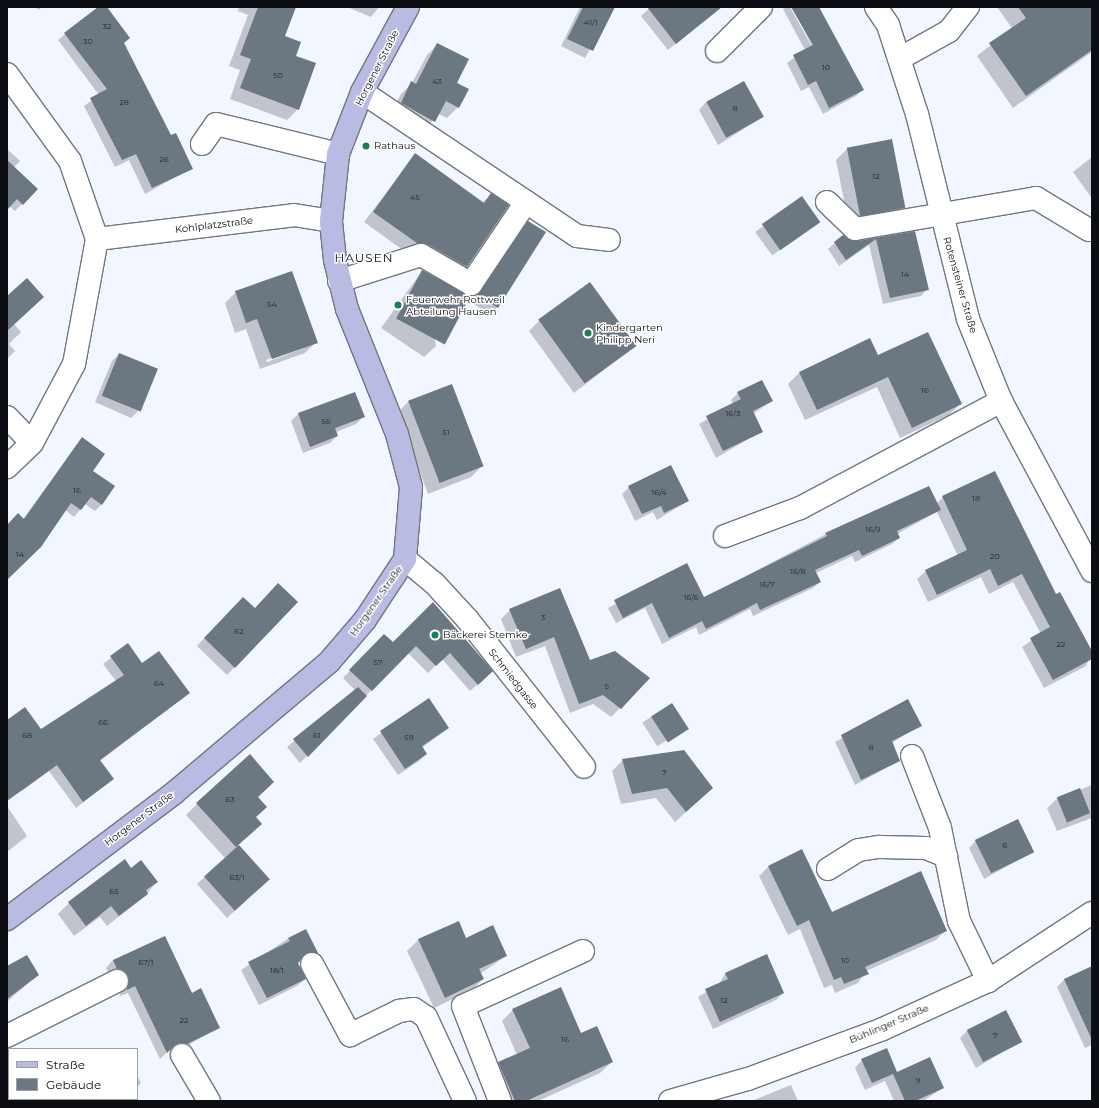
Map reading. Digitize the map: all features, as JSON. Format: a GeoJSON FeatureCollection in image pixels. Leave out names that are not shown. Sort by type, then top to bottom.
{"type":"FeatureCollection","features":[{"type":"Feature","properties":{"kind":"main road","name":"Horgener Straße"},"geometry":{"type":"LineString","coordinates":[[7,918],[174,793],[329,662],[365,620],[405,559],[411,487],[398,434],[339,281],[331,222],[338,154],[362,92],[408,7]]}},
{"type":"Feature","properties":{"kind":"street"},"geometry":{"type":"LineString","coordinates":[[717,51],[761,7]]}},
{"type":"Feature","properties":{"kind":"street","name":"Rotensteiner Straße"},"geometry":{"type":"LineString","coordinates":[[876,7],[888,25],[917,114],[940,213],[968,319],[1001,401],[1084,539],[1092,571]]}},
{"type":"Feature","properties":{"kind":"street"},"geometry":{"type":"LineString","coordinates":[[899,59],[948,31],[968,7]]}},
{"type":"Feature","properties":{"kind":"street"},"geometry":{"type":"LineString","coordinates":[[7,74],[70,161],[97,239],[74,364],[32,443],[7,467]]}},
{"type":"Feature","properties":{"kind":"street"},"geometry":{"type":"LineString","coordinates":[[362,92],[578,236],[609,240]]}},
{"type":"Feature","properties":{"kind":"street"},"geometry":{"type":"LineString","coordinates":[[202,144],[216,124],[338,154]]}},
{"type":"Feature","properties":{"kind":"street"},"geometry":{"type":"LineString","coordinates":[[827,202],[855,229],[940,213],[1036,198],[1089,230]]}},
{"type":"Feature","properties":{"kind":"street"},"geometry":{"type":"LineString","coordinates":[[339,281],[421,255],[471,284],[526,202]]}},
{"type":"Feature","properties":{"kind":"street","name":"Kohlplatzstraße"},"geometry":{"type":"LineString","coordinates":[[97,239],[294,216],[331,222]]}},
{"type":"Feature","properties":{"kind":"street"},"geometry":{"type":"LineString","coordinates":[[725,536],[800,508],[1001,401]]}},
{"type":"Feature","properties":{"kind":"street"},"geometry":{"type":"LineString","coordinates":[[7,417],[32,443]]}},
{"type":"Feature","properties":{"kind":"street","name":"Schmiedgasse"},"geometry":{"type":"LineString","coordinates":[[405,559],[434,583],[468,620],[584,766]]}},
{"type":"Feature","properties":{"kind":"street"},"geometry":{"type":"LineString","coordinates":[[912,756],[928,791],[946,856],[959,921],[988,981]]}},
{"type":"Feature","properties":{"kind":"street"},"geometry":{"type":"LineString","coordinates":[[828,869],[859,850],[878,847],[926,848],[946,856]]}},
{"type":"Feature","properties":{"kind":"street","name":"Bühlinger Straße"},"geometry":{"type":"LineString","coordinates":[[670,1101],[748,1079],[868,1034],[988,981],[1092,913]]}},
{"type":"Feature","properties":{"kind":"street"},"geometry":{"type":"LineString","coordinates":[[500,1101],[463,1006],[583,951]]}},
{"type":"Feature","properties":{"kind":"street"},"geometry":{"type":"LineString","coordinates":[[312,964],[350,1035],[399,1011],[414,1009],[426,1017],[465,1101]]}},
{"type":"Feature","properties":{"kind":"street"},"geometry":{"type":"LineString","coordinates":[[7,1036],[117,981]]}},
{"type":"Feature","properties":{"kind":"street"},"geometry":{"type":"LineString","coordinates":[[182,1055],[209,1101]]}},
{"type":"Feature","properties":{"kind":"building"},"geometry":{"type":"Polygon","coordinates":[[[98,7],[107,7],[130,38],[124,43],[171,135],[176,133],[193,169],[152,188],[136,154],[122,160],[90,98],[107,89],[64,33],[98,7]]]}},
{"type":"Feature","properties":{"kind":"building"},"geometry":{"type":"Polygon","coordinates":[[[258,7],[296,7],[285,36],[301,42],[296,56],[316,63],[299,110],[240,88],[251,59],[240,55],[258,7]]]}},
{"type":"Feature","properties":{"kind":"building"},"geometry":{"type":"Polygon","coordinates":[[[583,7],[615,7],[593,51],[567,39],[583,7]]]}},
{"type":"Feature","properties":{"kind":"building"},"geometry":{"type":"Polygon","coordinates":[[[647,7],[722,7],[676,44],[647,7]]]}},
{"type":"Feature","properties":{"kind":"building"},"geometry":{"type":"Polygon","coordinates":[[[791,7],[819,7],[864,90],[829,108],[816,81],[808,85],[793,55],[813,45],[791,7]]]}},
{"type":"Feature","properties":{"kind":"building"},"geometry":{"type":"Polygon","coordinates":[[[1018,7],[1092,7],[1092,50],[1026,96],[989,43],[1026,18],[1018,7]]]}},
{"type":"Feature","properties":{"kind":"building"},"geometry":{"type":"Polygon","coordinates":[[[437,43],[469,59],[457,83],[469,89],[459,108],[446,101],[435,122],[401,103],[411,81],[416,84],[437,43]]]}},
{"type":"Feature","properties":{"kind":"building"},"geometry":{"type":"Polygon","coordinates":[[[744,81],[764,117],[726,138],[706,102],[744,81]]]}},
{"type":"Feature","properties":{"kind":"building"},"geometry":{"type":"Polygon","coordinates":[[[892,139],[905,208],[860,216],[847,148],[892,139]]]}},
{"type":"Feature","properties":{"kind":"building"},"geometry":{"type":"Polygon","coordinates":[[[415,153],[484,203],[491,193],[509,205],[467,267],[427,244],[417,243],[373,212],[415,153]]]}},
{"type":"Feature","properties":{"kind":"building"},"geometry":{"type":"Polygon","coordinates":[[[7,160],[38,189],[23,205],[17,199],[7,210],[7,160]]]}},
{"type":"Feature","properties":{"kind":"building"},"geometry":{"type":"Polygon","coordinates":[[[802,196],[820,222],[780,250],[762,224],[802,196]]]}},
{"type":"Feature","properties":{"kind":"building"},"geometry":{"type":"Polygon","coordinates":[[[528,221],[546,232],[498,308],[477,295],[528,221]]]}},
{"type":"Feature","properties":{"kind":"building"},"geometry":{"type":"Polygon","coordinates":[[[915,231],[929,290],[890,298],[876,239],[846,260],[834,242],[843,235],[857,241],[915,231]]]}},
{"type":"Feature","properties":{"kind":"building"},"geometry":{"type":"Polygon","coordinates":[[[422,270],[471,296],[445,344],[396,319],[422,270]]]}},
{"type":"Feature","properties":{"kind":"building"},"geometry":{"type":"Polygon","coordinates":[[[292,271],[318,343],[272,359],[257,319],[246,323],[235,291],[292,271]]]}},
{"type":"Feature","properties":{"kind":"building"},"geometry":{"type":"Polygon","coordinates":[[[27,278],[44,297],[7,331],[7,296],[27,278]]]}},
{"type":"Feature","properties":{"kind":"building","name":"Kindergarten Philipp Neri"},"geometry":{"type":"Polygon","coordinates":[[[590,282],[636,346],[585,384],[538,320],[590,282]]]}},
{"type":"Feature","properties":{"kind":"building"},"geometry":{"type":"Polygon","coordinates":[[[928,332],[962,404],[912,428],[888,377],[817,410],[799,372],[870,338],[878,355],[928,332]]]}},
{"type":"Feature","properties":{"kind":"building"},"geometry":{"type":"Polygon","coordinates":[[[119,353],[158,369],[141,411],[102,396],[119,353]]]}},
{"type":"Feature","properties":{"kind":"building"},"geometry":{"type":"Polygon","coordinates":[[[762,380],[773,401],[753,411],[763,432],[723,451],[706,416],[741,399],[737,392],[762,380]]]}},
{"type":"Feature","properties":{"kind":"building"},"geometry":{"type":"Polygon","coordinates":[[[452,384],[484,466],[440,483],[408,401],[452,384]]]}},
{"type":"Feature","properties":{"kind":"building"},"geometry":{"type":"Polygon","coordinates":[[[355,392],[365,417],[335,428],[338,436],[310,447],[298,413],[355,392]]]}},
{"type":"Feature","properties":{"kind":"building"},"geometry":{"type":"Polygon","coordinates":[[[82,437],[105,454],[93,471],[115,486],[102,505],[91,497],[81,510],[71,503],[41,547],[7,580],[7,525],[18,513],[24,519],[82,437]]]}},
{"type":"Feature","properties":{"kind":"building"},"geometry":{"type":"Polygon","coordinates":[[[671,465],[689,501],[664,513],[661,506],[642,514],[628,486],[671,465]]]}},
{"type":"Feature","properties":{"kind":"building"},"geometry":{"type":"Polygon","coordinates":[[[995,471],[1056,594],[1060,592],[1092,651],[1092,659],[1053,680],[1030,638],[1050,627],[1022,574],[998,586],[990,569],[937,595],[925,570],[967,550],[942,496],[995,471]]]}},
{"type":"Feature","properties":{"kind":"building"},"geometry":{"type":"Polygon","coordinates":[[[929,486],[941,510],[897,531],[900,538],[862,556],[859,550],[815,570],[821,582],[760,610],[757,603],[706,629],[702,621],[669,638],[652,603],[623,618],[614,600],[687,563],[704,597],[827,536],[825,533],[929,486]]]}},
{"type":"Feature","properties":{"kind":"building"},"geometry":{"type":"Polygon","coordinates":[[[278,583],[298,602],[235,668],[204,638],[243,597],[255,608],[278,583]]]}},
{"type":"Feature","properties":{"kind":"building"},"geometry":{"type":"Polygon","coordinates":[[[560,588],[590,660],[615,651],[650,678],[621,709],[603,695],[579,704],[554,637],[526,649],[509,609],[560,588]]]}},
{"type":"Feature","properties":{"kind":"building"},"geometry":{"type":"Polygon","coordinates":[[[433,602],[493,671],[478,685],[450,653],[436,666],[416,646],[372,691],[349,670],[384,634],[393,642],[433,602]]]}},
{"type":"Feature","properties":{"kind":"building"},"geometry":{"type":"Polygon","coordinates":[[[128,643],[142,663],[159,651],[190,693],[100,760],[114,779],[83,802],[57,765],[7,801],[7,720],[25,707],[41,729],[124,675],[110,656],[128,643]]]}},
{"type":"Feature","properties":{"kind":"building"},"geometry":{"type":"Polygon","coordinates":[[[358,687],[367,696],[308,757],[293,739],[358,687]]]}},
{"type":"Feature","properties":{"kind":"building"},"geometry":{"type":"Polygon","coordinates":[[[429,698],[449,728],[422,746],[427,754],[405,769],[380,731],[429,698]]]}},
{"type":"Feature","properties":{"kind":"building"},"geometry":{"type":"Polygon","coordinates":[[[908,699],[922,726],[892,741],[900,761],[861,780],[841,735],[908,699]]]}},
{"type":"Feature","properties":{"kind":"building"},"geometry":{"type":"Polygon","coordinates":[[[672,703],[689,729],[668,743],[651,717],[672,703]]]}},
{"type":"Feature","properties":{"kind":"building"},"geometry":{"type":"Polygon","coordinates":[[[684,750],[713,788],[686,812],[667,788],[632,794],[622,759],[684,750]]]}},
{"type":"Feature","properties":{"kind":"building"},"geometry":{"type":"Polygon","coordinates":[[[250,754],[274,782],[258,797],[267,807],[256,817],[262,824],[236,847],[196,803],[250,754]]]}},
{"type":"Feature","properties":{"kind":"building"},"geometry":{"type":"Polygon","coordinates":[[[1080,788],[1090,813],[1067,822],[1057,797],[1080,788]]]}},
{"type":"Feature","properties":{"kind":"building"},"geometry":{"type":"Polygon","coordinates":[[[1018,819],[1034,852],[991,873],[975,840],[1018,819]]]}},
{"type":"Feature","properties":{"kind":"building"},"geometry":{"type":"Polygon","coordinates":[[[239,845],[270,879],[235,911],[204,876],[239,845]]]}},
{"type":"Feature","properties":{"kind":"building"},"geometry":{"type":"Polygon","coordinates":[[[802,849],[832,912],[921,871],[947,931],[865,967],[869,974],[844,984],[841,977],[834,980],[809,920],[797,926],[768,866],[802,849]]]}},
{"type":"Feature","properties":{"kind":"building"},"geometry":{"type":"Polygon","coordinates":[[[125,859],[131,868],[141,860],[158,882],[146,890],[148,894],[119,916],[111,906],[86,926],[68,902],[125,859]]]}},
{"type":"Feature","properties":{"kind":"building"},"geometry":{"type":"Polygon","coordinates":[[[459,921],[466,938],[493,925],[507,956],[479,969],[484,979],[445,998],[418,939],[459,921]]]}},
{"type":"Feature","properties":{"kind":"building"},"geometry":{"type":"Polygon","coordinates":[[[306,929],[318,953],[306,953],[298,963],[306,979],[267,998],[248,962],[290,941],[288,938],[306,929]]]}},
{"type":"Feature","properties":{"kind":"building"},"geometry":{"type":"Polygon","coordinates":[[[165,936],[192,993],[201,988],[220,1028],[187,1044],[176,1044],[167,1053],[135,986],[127,990],[128,976],[117,969],[113,960],[165,936]]]}},
{"type":"Feature","properties":{"kind":"building"},"geometry":{"type":"Polygon","coordinates":[[[767,954],[784,993],[720,1022],[705,989],[728,979],[725,973],[767,954]]]}},
{"type":"Feature","properties":{"kind":"building"},"geometry":{"type":"Polygon","coordinates":[[[27,955],[39,975],[7,999],[7,966],[27,955]]]}},
{"type":"Feature","properties":{"kind":"building"},"geometry":{"type":"Polygon","coordinates":[[[1092,966],[1092,1040],[1064,979],[1092,966]]]}},
{"type":"Feature","properties":{"kind":"building"},"geometry":{"type":"Polygon","coordinates":[[[561,987],[581,1033],[597,1026],[613,1062],[526,1101],[515,1101],[498,1062],[530,1048],[512,1009],[561,987]]]}},
{"type":"Feature","properties":{"kind":"building"},"geometry":{"type":"Polygon","coordinates":[[[1006,1010],[1022,1042],[983,1062],[967,1030],[1006,1010]]]}},
{"type":"Feature","properties":{"kind":"building"},"geometry":{"type":"Polygon","coordinates":[[[887,1048],[897,1072],[930,1057],[944,1088],[915,1101],[905,1101],[893,1074],[872,1083],[861,1059],[887,1048]]]}},
{"type":"Feature","properties":{"kind":"place","name":"Rathaus"},"geometry":{"type":"Point","coordinates":[366,146]}},
{"type":"Feature","properties":{"kind":"place","name":"Feuerwehr Rottweil Abteilung Hausen"},"geometry":{"type":"Point","coordinates":[398,305]}},
{"type":"Feature","properties":{"kind":"place","name":"Kindergarten Philipp Neri"},"geometry":{"type":"Point","coordinates":[588,333]}},
{"type":"Feature","properties":{"kind":"place","name":"Bäckerei Stemke"},"geometry":{"type":"Point","coordinates":[435,635]}},
{"type":"Feature","properties":{"kind":"district","name":"HAUSEN"},"geometry":{"type":"Point","coordinates":[364,258]}}]}
